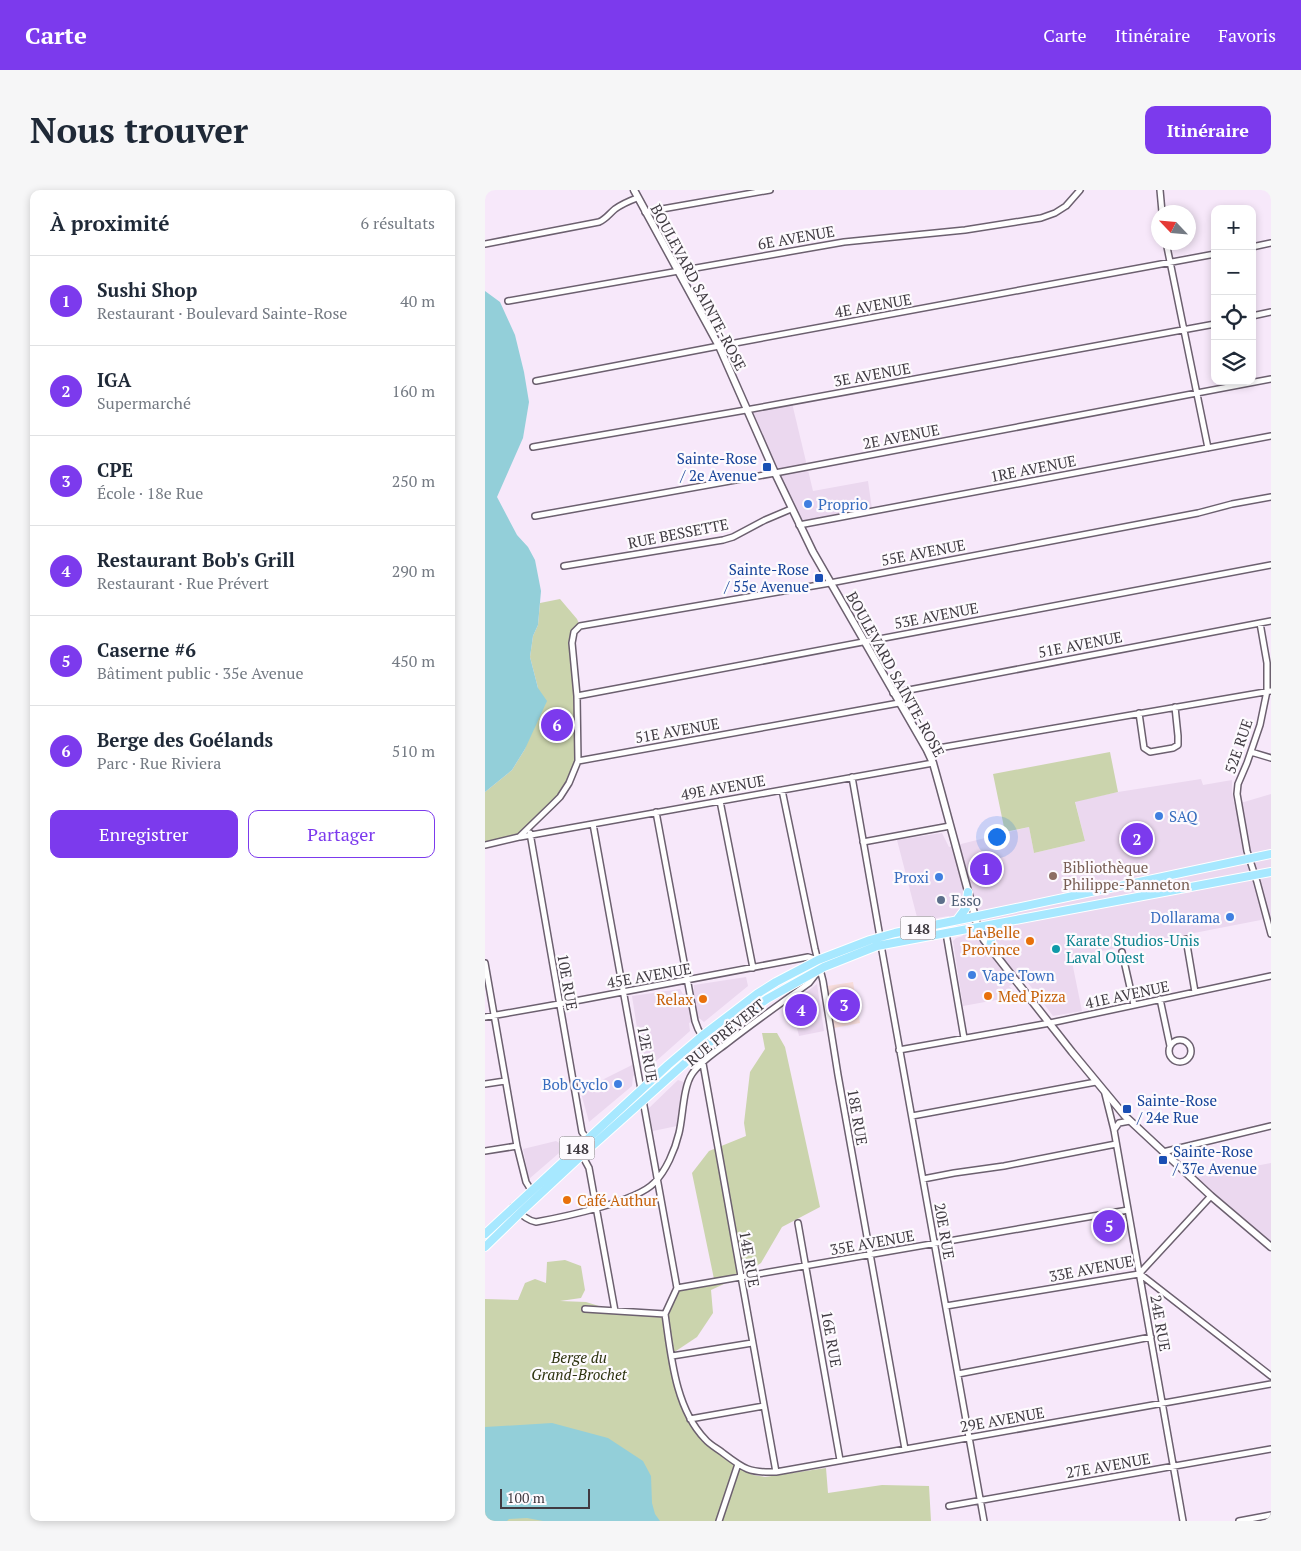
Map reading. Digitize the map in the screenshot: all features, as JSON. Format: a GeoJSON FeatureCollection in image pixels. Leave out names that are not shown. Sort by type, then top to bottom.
{"type":"FeatureCollection","features":[{"type":"Feature","properties":{"kind":"main road","name":"148"},"geometry":{"type":"LineString","coordinates":[[486,1232],[702,1036],[763,990],[818,960],[957,920],[1271,854]]}},
{"type":"Feature","properties":{"kind":"main road","name":"148"},"geometry":{"type":"LineString","coordinates":[[485,1247],[583,1155],[698,1052],[757,1007],[785,988],[820,969],[880,941],[1001,924],[1271,872]]}},
{"type":"Feature","properties":{"kind":"main road"},"geometry":{"type":"LineString","coordinates":[[957,920],[966,908],[968,892]]}},
{"type":"Feature","properties":{"kind":"main road"},"geometry":{"type":"LineString","coordinates":[[990,948],[992,934],[1001,924]]}},
{"type":"Feature","properties":{"kind":"street","name":"BOULEVARD SAINTE-ROSE"},"geometry":{"type":"LineString","coordinates":[[634,190],[719,346],[799,525],[830,583],[927,750],[933,763],[978,928],[990,948],[1096,1082],[1130,1120],[1211,1196],[1271,1246]]}},
{"type":"Feature","properties":{"kind":"street"},"geometry":{"type":"LineString","coordinates":[[645,212],[770,190]]}},
{"type":"Feature","properties":{"kind":"street","name":"6E AVENUE"},"geometry":{"type":"LineString","coordinates":[[508,301],[844,242],[965,230],[1041,218],[1055,213],[1065,206],[1081,190]]}},
{"type":"Feature","properties":{"kind":"street"},"geometry":{"type":"LineString","coordinates":[[1161,190],[1162,205]]}},
{"type":"Feature","properties":{"kind":"street"},"geometry":{"type":"LineString","coordinates":[[485,244],[599,222],[620,206],[637,198]]}},
{"type":"Feature","properties":{"kind":"street"},"geometry":{"type":"LineString","coordinates":[[1256,246],[1271,243]]}},
{"type":"Feature","properties":{"kind":"street"},"geometry":{"type":"LineString","coordinates":[[1167,250],[1208,448]]}},
{"type":"Feature","properties":{"kind":"street","name":"4E AVENUE"},"geometry":{"type":"LineString","coordinates":[[536,381],[1211,255]]}},
{"type":"Feature","properties":{"kind":"street"},"geometry":{"type":"LineString","coordinates":[[1256,315],[1271,312]]}},
{"type":"Feature","properties":{"kind":"street","name":"3E AVENUE"},"geometry":{"type":"LineString","coordinates":[[533,447],[1211,325]]}},
{"type":"Feature","properties":{"kind":"street","name":"2E AVENUE"},"geometry":{"type":"LineString","coordinates":[[535,516],[775,473],[1271,379]]}},
{"type":"Feature","properties":{"kind":"street","name":"1RE AVENUE"},"geometry":{"type":"LineString","coordinates":[[799,525],[1271,436]]}},
{"type":"Feature","properties":{"kind":"street","name":"55E AVENUE"},"geometry":{"type":"LineString","coordinates":[[577,696],[572,642],[574,632],[579,626],[830,583],[1198,513],[1271,496]]}},
{"type":"Feature","properties":{"kind":"street","name":"RUE BESSETTE"},"geometry":{"type":"LineString","coordinates":[[564,566],[723,540],[791,509]]}},
{"type":"Feature","properties":{"kind":"street","name":"53E AVENUE"},"geometry":{"type":"LineString","coordinates":[[577,696],[1271,565]]}},
{"type":"Feature","properties":{"kind":"street","name":"51E AVENUE"},"geometry":{"type":"LineString","coordinates":[[893,693],[1271,621]]}},
{"type":"Feature","properties":{"kind":"street","name":"52E RUE"},"geometry":{"type":"LineString","coordinates":[[1260,623],[1267,663],[1269,691],[1260,725],[1237,790],[1249,858],[1271,934]]}},
{"type":"Feature","properties":{"kind":"street"},"geometry":{"type":"LineString","coordinates":[[927,750],[1269,691]]}},
{"type":"Feature","properties":{"kind":"street"},"geometry":{"type":"LineString","coordinates":[[519,837],[560,797],[569,784],[578,761],[577,696]]}},
{"type":"Feature","properties":{"kind":"street","name":"51E AVENUE"},"geometry":{"type":"LineString","coordinates":[[578,761],[899,703]]}},
{"type":"Feature","properties":{"kind":"street"},"geometry":{"type":"LineString","coordinates":[[1139,713],[1144,748],[1150,752],[1173,748],[1178,745],[1175,707]]}},
{"type":"Feature","properties":{"kind":"street"},"geometry":{"type":"LineString","coordinates":[[1251,752],[1271,758]]}},
{"type":"Feature","properties":{"kind":"street","name":"49E AVENUE"},"geometry":{"type":"LineString","coordinates":[[485,845],[655,812],[933,763]]}},
{"type":"Feature","properties":{"kind":"street","name":"20E RUE"},"geometry":{"type":"LineString","coordinates":[[852,777],[984,1521]]}},
{"type":"Feature","properties":{"kind":"street","name":"18E RUE"},"geometry":{"type":"LineString","coordinates":[[782,790],[823,981],[905,1449]]}},
{"type":"Feature","properties":{"kind":"street"},"geometry":{"type":"LineString","coordinates":[[720,801],[753,968]]}},
{"type":"Feature","properties":{"kind":"street"},"geometry":{"type":"LineString","coordinates":[[655,812],[695,1021],[702,1036]]}},
{"type":"Feature","properties":{"kind":"street","name":"12E RUE"},"geometry":{"type":"LineString","coordinates":[[593,824],[677,1288]]}},
{"type":"Feature","properties":{"kind":"street"},"geometry":{"type":"LineString","coordinates":[[863,842],[950,826]]}},
{"type":"Feature","properties":{"kind":"street","name":"10E RUE"},"geometry":{"type":"LineString","coordinates":[[529,827],[582,1132],[587,1139]]}},
{"type":"Feature","properties":{"kind":"street"},"geometry":{"type":"LineString","coordinates":[[945,933],[964,1038]]}},
{"type":"Feature","properties":{"kind":"street"},"geometry":{"type":"LineString","coordinates":[[1185,939],[1195,992]]}},
{"type":"Feature","properties":{"kind":"street"},"geometry":{"type":"LineString","coordinates":[[1122,952],[1134,1005]]}},
{"type":"Feature","properties":{"kind":"street","name":"45E AVENUE"},"geometry":{"type":"LineString","coordinates":[[485,1017],[808,957],[818,960]]}},
{"type":"Feature","properties":{"kind":"street"},"geometry":{"type":"LineString","coordinates":[[485,963],[517,1146],[526,1182],[531,1190]]}},
{"type":"Feature","properties":{"kind":"street","name":"RUE PRÉVERT"},"geometry":{"type":"LineString","coordinates":[[519,1214],[536,1222],[595,1208],[638,1195],[651,1186],[670,1157],[677,1142],[689,1078],[702,1062],[809,983],[820,969]]}},
{"type":"Feature","properties":{"kind":"street","name":"41E AVENUE"},"geometry":{"type":"LineString","coordinates":[[899,1050],[1049,1023],[1271,976]]}},
{"type":"Feature","properties":{"kind":"street"},"geometry":{"type":"LineString","coordinates":[[1161,1000],[1170,1046],[1169,1053],[1173,1059],[1180,1062],[1191,1054],[1190,1046],[1185,1041],[1179,1040],[1170,1046]]}},
{"type":"Feature","properties":{"kind":"street","name":"14E RUE"},"geometry":{"type":"LineString","coordinates":[[698,1052],[702,1062],[775,1472]]}},
{"type":"Feature","properties":{"kind":"street"},"geometry":{"type":"LineString","coordinates":[[485,1084],[505,1081]]}},
{"type":"Feature","properties":{"kind":"street"},"geometry":{"type":"LineString","coordinates":[[912,1116],[1096,1082]]}},
{"type":"Feature","properties":{"kind":"street","name":"24E RUE"},"geometry":{"type":"LineString","coordinates":[[1105,1092],[1116,1144],[1183,1521]]}},
{"type":"Feature","properties":{"kind":"street"},"geometry":{"type":"LineString","coordinates":[[1113,1130],[1119,1123],[1130,1120]]}},
{"type":"Feature","properties":{"kind":"street"},"geometry":{"type":"LineString","coordinates":[[1163,1152],[1271,1126]]}},
{"type":"Feature","properties":{"kind":"street"},"geometry":{"type":"LineString","coordinates":[[923,1179],[1004,1166],[1116,1144]]}},
{"type":"Feature","properties":{"kind":"street"},"geometry":{"type":"LineString","coordinates":[[485,1152],[517,1146]]}},
{"type":"Feature","properties":{"kind":"street"},"geometry":{"type":"LineString","coordinates":[[583,1155],[588,1164],[615,1311]]}},
{"type":"Feature","properties":{"kind":"street","name":"33E AVENUE"},"geometry":{"type":"LineString","coordinates":[[946,1306],[1139,1274],[1211,1196]]}},
{"type":"Feature","properties":{"kind":"street"},"geometry":{"type":"LineString","coordinates":[[513,1207],[519,1214]]}},
{"type":"Feature","properties":{"kind":"street","name":"35E AVENUE"},"geometry":{"type":"LineString","coordinates":[[677,1288],[1128,1210]]}},
{"type":"Feature","properties":{"kind":"street","name":"16E RUE"},"geometry":{"type":"LineString","coordinates":[[798,1223],[840,1460]]}},
{"type":"Feature","properties":{"kind":"street"},"geometry":{"type":"LineString","coordinates":[[486,1232],[494,1238]]}},
{"type":"Feature","properties":{"kind":"street"},"geometry":{"type":"LineString","coordinates":[[1139,1274],[1271,1376]]}},
{"type":"Feature","properties":{"kind":"street"},"geometry":{"type":"LineString","coordinates":[[585,1309],[665,1314],[677,1288]]}},
{"type":"Feature","properties":{"kind":"street","name":"29E AVENUE"},"geometry":{"type":"LineString","coordinates":[[665,1314],[683,1404],[690,1419],[706,1440],[738,1464],[758,1473],[775,1472],[1271,1384]]}},
{"type":"Feature","properties":{"kind":"street"},"geometry":{"type":"LineString","coordinates":[[958,1374],[1151,1337]]}},
{"type":"Feature","properties":{"kind":"street"},"geometry":{"type":"LineString","coordinates":[[672,1356],[753,1343]]}},
{"type":"Feature","properties":{"kind":"street"},"geometry":{"type":"LineString","coordinates":[[690,1419],[764,1406]]}},
{"type":"Feature","properties":{"kind":"street","name":"27E AVENUE"},"geometry":{"type":"LineString","coordinates":[[949,1506],[1271,1449]]}},
{"type":"Feature","properties":{"kind":"street"},"geometry":{"type":"LineString","coordinates":[[719,1521],[738,1464]]}},
{"type":"Feature","properties":{"kind":"street"},"geometry":{"type":"LineString","coordinates":[[1239,1521],[1271,1515]]}},
{"type":"Feature","properties":{"kind":"shaded area"},"geometry":{"type":"Polygon","coordinates":[[[792,403],[813,491],[868,481],[872,509],[801,522],[748,411],[792,403]]]}},
{"type":"Feature","properties":{"kind":"shaded area"},"geometry":{"type":"Polygon","coordinates":[[[1201,779],[1203,785],[1232,780],[1234,803],[1271,794],[1271,918],[1071,957],[1082,1011],[1053,1016],[1025,979],[1009,986],[1018,996],[963,1006],[953,941],[963,936],[949,916],[918,921],[897,840],[942,833],[949,847],[1029,827],[1034,853],[1085,841],[1075,801],[1201,779]]]}},
{"type":"Feature","properties":{"kind":"shaded area"},"geometry":{"type":"Polygon","coordinates":[[[746,977],[748,986],[704,1022],[699,1018],[689,1023],[690,1031],[646,1070],[642,1069],[633,1076],[632,1086],[589,1122],[581,1093],[642,1060],[632,996],[680,989],[683,994],[694,992],[694,985],[746,977]]]}},
{"type":"Feature","properties":{"kind":"shaded area"},"geometry":{"type":"Polygon","coordinates":[[[853,982],[860,1023],[834,1028],[827,986],[853,982]]]}},
{"type":"Feature","properties":{"kind":"shaded area"},"geometry":{"type":"Polygon","coordinates":[[[817,984],[824,1031],[799,1036],[791,1004],[817,984]]]}},
{"type":"Feature","properties":{"kind":"shaded area"},"geometry":{"type":"Polygon","coordinates":[[[678,1080],[684,1082],[677,1126],[653,1131],[648,1109],[678,1080]]]}},
{"type":"Feature","properties":{"kind":"shaded area"},"geometry":{"type":"Polygon","coordinates":[[[556,1141],[566,1147],[529,1179],[523,1149],[556,1141]]]}},
{"type":"Feature","properties":{"kind":"shaded area"},"geometry":{"type":"Polygon","coordinates":[[[1271,1163],[1271,1247],[1192,1178],[1271,1163]]]}},
{"type":"Feature","properties":{"kind":"green space"},"geometry":{"type":"Polygon","coordinates":[[[560,599],[577,619],[580,626],[574,632],[578,761],[560,797],[519,837],[485,845],[485,792],[512,770],[525,749],[538,688],[530,657],[533,636],[538,625],[540,603],[560,599]]]}},
{"type":"Feature","properties":{"kind":"green space"},"geometry":{"type":"Polygon","coordinates":[[[1110,752],[1118,792],[1075,802],[1085,841],[1034,853],[1029,827],[1005,832],[993,774],[1110,752]]]}},
{"type":"Feature","properties":{"kind":"green space"},"geometry":{"type":"Polygon","coordinates":[[[762,1033],[777,1033],[785,1047],[820,1207],[782,1227],[761,1263],[747,1272],[714,1279],[692,1173],[709,1151],[746,1136],[744,1123],[750,1072],[765,1049],[762,1033]]]}},
{"type":"Feature","properties":{"kind":"green space","name":"Berge du Grand-Brochet"},"geometry":{"type":"Polygon","coordinates":[[[565,1260],[581,1266],[585,1290],[581,1298],[560,1301],[586,1302],[615,1311],[665,1314],[678,1290],[739,1277],[711,1290],[713,1313],[697,1337],[673,1353],[676,1377],[683,1405],[706,1440],[741,1468],[753,1475],[765,1477],[826,1468],[828,1493],[882,1485],[929,1486],[931,1521],[485,1521],[485,1299],[518,1300],[525,1283],[535,1279],[546,1283],[547,1262],[565,1260]]]}},
{"type":"Feature","properties":{"kind":"water"},"geometry":{"type":"Polygon","coordinates":[[[485,291],[500,302],[515,335],[529,402],[523,438],[497,497],[517,535],[528,547],[535,560],[541,591],[538,625],[533,636],[530,657],[538,688],[547,701],[525,749],[512,770],[485,792],[485,291]]]}},
{"type":"Feature","properties":{"kind":"water"},"geometry":{"type":"Polygon","coordinates":[[[552,1423],[608,1438],[643,1461],[651,1476],[652,1503],[655,1514],[660,1521],[543,1521],[527,1518],[509,1519],[507,1521],[485,1521],[485,1427],[552,1423]]]}},
{"type":"Feature","properties":{"kind":"place","name":"Sainte-Rose / 2e Avenue"},"geometry":{"type":"Point","coordinates":[767,467]}},
{"type":"Feature","properties":{"kind":"place","name":"Proprio"},"geometry":{"type":"Point","coordinates":[808,504]}},
{"type":"Feature","properties":{"kind":"place","name":"Sainte-Rose / 55e Avenue"},"geometry":{"type":"Point","coordinates":[819,578]}},
{"type":"Feature","properties":{"kind":"place","name":"Berge des Goélands"},"geometry":{"type":"Point","coordinates":[557,725]}},
{"type":"Feature","properties":{"kind":"place","name":"SAQ"},"geometry":{"type":"Point","coordinates":[1159,816]}},
{"type":"Feature","properties":{"kind":"place","name":"IGA"},"geometry":{"type":"Point","coordinates":[1137,839]}},
{"type":"Feature","properties":{"kind":"place","name":"Sushi Shop"},"geometry":{"type":"Point","coordinates":[986,869]}},
{"type":"Feature","properties":{"kind":"place","name":"Bibliothèque Philippe-Panneton"},"geometry":{"type":"Point","coordinates":[1053,876]}},
{"type":"Feature","properties":{"kind":"place","name":"Proxi"},"geometry":{"type":"Point","coordinates":[939,877]}},
{"type":"Feature","properties":{"kind":"place","name":"Esso"},"geometry":{"type":"Point","coordinates":[941,900]}},
{"type":"Feature","properties":{"kind":"place","name":"Dollarama"},"geometry":{"type":"Point","coordinates":[1230,917]}},
{"type":"Feature","properties":{"kind":"place","name":"La Belle Province"},"geometry":{"type":"Point","coordinates":[1030,941]}},
{"type":"Feature","properties":{"kind":"place","name":"Karate Studios-Unis Laval Ouest"},"geometry":{"type":"Point","coordinates":[1056,949]}},
{"type":"Feature","properties":{"kind":"place","name":"Vape Town"},"geometry":{"type":"Point","coordinates":[972,975]}},
{"type":"Feature","properties":{"kind":"place","name":"Med Pizza"},"geometry":{"type":"Point","coordinates":[988,996]}},
{"type":"Feature","properties":{"kind":"place","name":"Relax"},"geometry":{"type":"Point","coordinates":[703,999]}},
{"type":"Feature","properties":{"kind":"place","name":"CPE"},"geometry":{"type":"Point","coordinates":[844,1005]}},
{"type":"Feature","properties":{"kind":"place","name":"Restaurant Bob's Grill"},"geometry":{"type":"Point","coordinates":[801,1010]}},
{"type":"Feature","properties":{"kind":"place","name":"Bob Cyclo"},"geometry":{"type":"Point","coordinates":[618,1084]}},
{"type":"Feature","properties":{"kind":"place","name":"Sainte-Rose / 24e Rue"},"geometry":{"type":"Point","coordinates":[1127,1109]}},
{"type":"Feature","properties":{"kind":"place","name":"Sainte-Rose / 37e Avenue"},"geometry":{"type":"Point","coordinates":[1163,1160]}},
{"type":"Feature","properties":{"kind":"place","name":"Café Authur"},"geometry":{"type":"Point","coordinates":[567,1200]}},
{"type":"Feature","properties":{"kind":"place","name":"Caserne #6"},"geometry":{"type":"Point","coordinates":[1109,1226]}}]}
